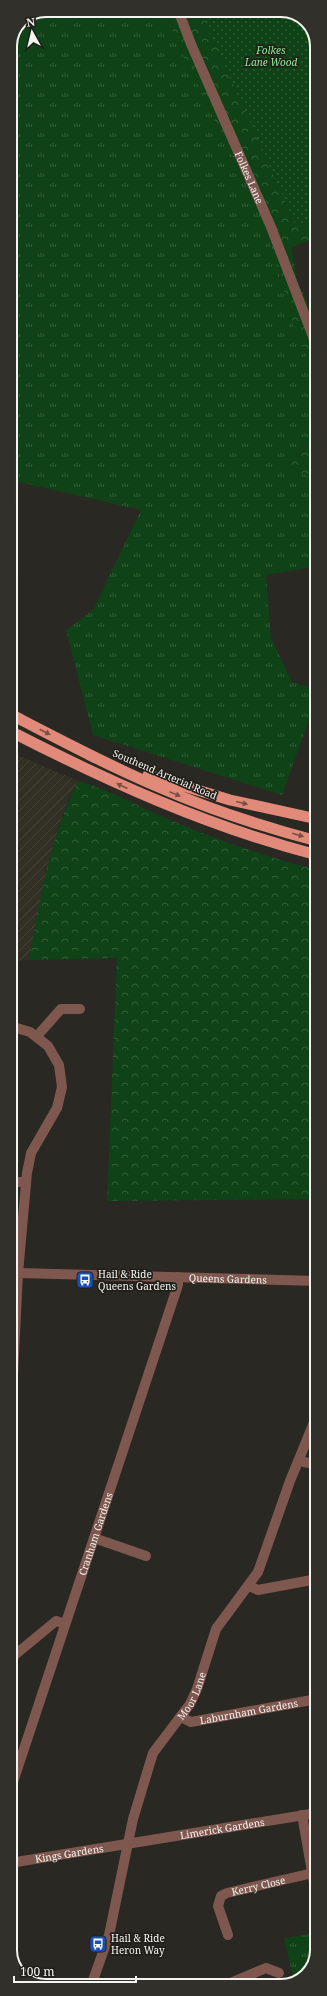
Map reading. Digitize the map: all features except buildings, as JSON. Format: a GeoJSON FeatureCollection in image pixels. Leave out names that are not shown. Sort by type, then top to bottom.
{"type":"FeatureCollection","features":[{"type":"Feature","properties":{"kind":"highway","name":"Southend Arterial Road"},"geometry":{"type":"LineString","coordinates":[[17,718],[161,788],[270,828],[310,839]]}},
{"type":"Feature","properties":{"kind":"highway"},"geometry":{"type":"LineString","coordinates":[[17,735],[98,776],[264,846],[310,861]]}},
{"type":"Feature","properties":{"kind":"highway"},"geometry":{"type":"LineString","coordinates":[[85,752],[147,775],[195,790],[264,809],[310,818]]}},
{"type":"Feature","properties":{"kind":"highway"},"geometry":{"type":"LineString","coordinates":[[192,816],[266,841],[310,853]]}},
{"type":"Feature","properties":{"kind":"street","name":"Folkes Lane"},"geometry":{"type":"LineString","coordinates":[[181,17],[271,227],[310,329]]}},
{"type":"Feature","properties":{"kind":"street"},"geometry":{"type":"LineString","coordinates":[[38,1036],[61,1009],[80,1010]]}},
{"type":"Feature","properties":{"kind":"street"},"geometry":{"type":"LineString","coordinates":[[17,1027],[23,1028],[38,1036],[48,1046],[56,1058],[61,1072],[62,1087],[57,1108],[30,1153],[25,1182],[17,1293]]}},
{"type":"Feature","properties":{"kind":"street"},"geometry":{"type":"LineString","coordinates":[[17,1182],[25,1182]]}},
{"type":"Feature","properties":{"kind":"street","name":"Queens Gardens"},"geometry":{"type":"LineString","coordinates":[[18,1273],[310,1281]]}},
{"type":"Feature","properties":{"kind":"street","name":"Cranham Gardens"},"geometry":{"type":"LineString","coordinates":[[17,1770],[178,1285],[178,1277]]}},
{"type":"Feature","properties":{"kind":"street","name":"Moor Lane"},"geometry":{"type":"LineString","coordinates":[[93,1979],[111,1928],[135,1812],[153,1753],[162,1739],[181,1717],[197,1689],[216,1629],[249,1586],[264,1558],[310,1432]]}},
{"type":"Feature","properties":{"kind":"street"},"geometry":{"type":"LineString","coordinates":[[299,1461],[310,1463]]}},
{"type":"Feature","properties":{"kind":"street"},"geometry":{"type":"LineString","coordinates":[[94,1538],[146,1556]]}},
{"type":"Feature","properties":{"kind":"street"},"geometry":{"type":"LineString","coordinates":[[249,1586],[258,1590],[310,1580]]}},
{"type":"Feature","properties":{"kind":"street"},"geometry":{"type":"LineString","coordinates":[[17,1653],[56,1621],[65,1624]]}},
{"type":"Feature","properties":{"kind":"street","name":"Laburnham Gardens"},"geometry":{"type":"LineString","coordinates":[[181,1717],[191,1722],[310,1700]]}},
{"type":"Feature","properties":{"kind":"street","name":"Limerick Gardens"},"geometry":{"type":"LineString","coordinates":[[128,1843],[310,1813]]}},
{"type":"Feature","properties":{"kind":"street"},"geometry":{"type":"LineString","coordinates":[[302,1815],[310,1857]]}},
{"type":"Feature","properties":{"kind":"street","name":"Kings Gardens"},"geometry":{"type":"LineString","coordinates":[[17,1862],[128,1843]]}},
{"type":"Feature","properties":{"kind":"street","name":"Kerry Close"},"geometry":{"type":"LineString","coordinates":[[228,1935],[218,1906],[221,1896],[227,1893],[310,1874]]}},
{"type":"Feature","properties":{"kind":"street"},"geometry":{"type":"LineString","coordinates":[[240,1979],[266,1968],[279,1974]]}},
{"type":"Feature","properties":{"kind":"shaded area"},"geometry":{"type":"Polygon","coordinates":[[[17,755],[78,781],[68,800],[58,829],[29,960],[17,961],[17,755]]]}},
{"type":"Feature","properties":{"kind":"green space"},"geometry":{"type":"Polygon","coordinates":[[[46,17],[167,17],[176,41],[265,224],[295,330],[310,363],[310,445],[283,462],[310,477],[310,567],[266,575],[271,638],[292,682],[310,688],[310,717],[282,795],[93,735],[66,630],[93,610],[141,510],[17,482],[17,46],[19,35],[22,30],[35,19],[46,17]]]}},
{"type":"Feature","properties":{"kind":"green space"},"geometry":{"type":"Polygon","coordinates":[[[167,17],[283,17],[297,22],[306,32],[310,42],[310,240],[291,247],[298,283],[310,307],[310,363],[295,330],[265,224],[176,41],[167,17]]]}},
{"type":"Feature","properties":{"kind":"green space","name":"Folkes Lane Wood"},"geometry":{"type":"Polygon","coordinates":[[[203,17],[283,17],[297,22],[306,32],[310,42],[310,221],[296,226],[203,17]]]}},
{"type":"Feature","properties":{"kind":"green space"},"geometry":{"type":"Polygon","coordinates":[[[310,444],[310,477],[282,462],[310,444]]]}},
{"type":"Feature","properties":{"kind":"green space"},"geometry":{"type":"Polygon","coordinates":[[[78,781],[102,789],[161,816],[226,842],[310,868],[310,1199],[107,1201],[117,958],[29,960],[47,869],[68,802],[78,781]]]}},
{"type":"Feature","properties":{"kind":"green space"},"geometry":{"type":"Polygon","coordinates":[[[310,1934],[310,1954],[306,1964],[299,1973],[293,1976],[284,1938],[310,1934]]]}},
{"type":"Feature","properties":{"kind":"place","name":"Hail & Ride Queens Gardens"},"geometry":{"type":"Point","coordinates":[85,1280]}},
{"type":"Feature","properties":{"kind":"place","name":"Hail & Ride Heron Way"},"geometry":{"type":"Point","coordinates":[98,1944]}}]}
